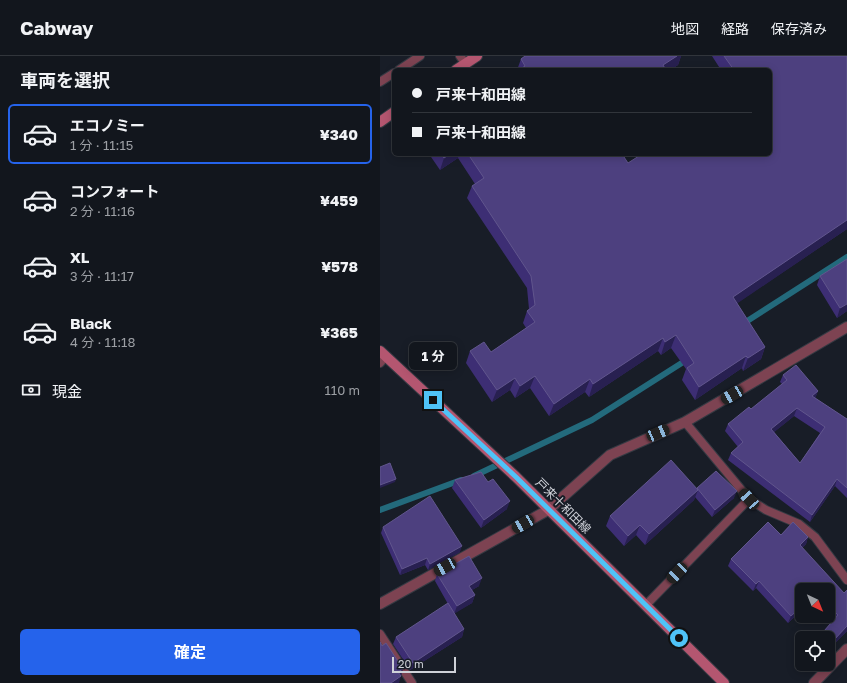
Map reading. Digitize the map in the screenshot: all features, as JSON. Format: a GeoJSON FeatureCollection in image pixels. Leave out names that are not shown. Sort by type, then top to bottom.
{"type":"FeatureCollection","features":[{"type":"Feature","properties":{"kind":"main road"},"geometry":{"type":"LineString","coordinates":[[463,60],[476,56]]}},
{"type":"Feature","properties":{"kind":"main road"},"geometry":{"type":"LineString","coordinates":[[380,122],[392,113]]}},
{"type":"Feature","properties":{"kind":"main road","name":"戸来十和田線"},"geometry":{"type":"LineString","coordinates":[[382,357],[516,477],[723,683]]}},
{"type":"Feature","properties":{"kind":"street"},"geometry":{"type":"LineString","coordinates":[[380,604],[548,510],[610,455],[685,422],[847,326]]}},
{"type":"Feature","properties":{"kind":"street"},"geometry":{"type":"LineString","coordinates":[[814,683],[847,649]]}},
{"type":"Feature","properties":{"kind":"lane"},"geometry":{"type":"LineString","coordinates":[[402,68],[420,56]]}},
{"type":"Feature","properties":{"kind":"lane"},"geometry":{"type":"LineString","coordinates":[[380,82],[392,74]]}},
{"type":"Feature","properties":{"kind":"lane"},"geometry":{"type":"LineString","coordinates":[[685,422],[749,499],[766,510],[799,524],[815,536],[847,580]]}},
{"type":"Feature","properties":{"kind":"lane"},"geometry":{"type":"LineString","coordinates":[[646,605],[749,499]]}},
{"type":"Feature","properties":{"kind":"lane"},"geometry":{"type":"LineString","coordinates":[[380,634],[412,683]]}},
{"type":"Feature","properties":{"kind":"building"},"geometry":{"type":"Polygon","coordinates":[[[525,56],[677,56],[663,65],[665,68],[522,68],[525,66],[521,59],[525,56]]]}},
{"type":"Feature","properties":{"kind":"building"},"geometry":{"type":"Polygon","coordinates":[[[724,56],[847,56],[847,220],[733,297],[765,347],[748,358],[746,356],[699,387],[687,368],[694,363],[676,335],[665,342],[663,338],[593,384],[590,379],[554,404],[535,376],[520,386],[515,378],[497,390],[470,351],[484,342],[491,352],[535,322],[527,311],[535,305],[531,276],[472,186],[484,178],[469,156],[623,156],[628,163],[639,156],[772,156],[772,68],[733,68],[724,56]]]}},
{"type":"Feature","properties":{"kind":"building"},"geometry":{"type":"Polygon","coordinates":[[[847,259],[847,304],[840,308],[820,276],[847,259]]]}},
{"type":"Feature","properties":{"kind":"building"},"geometry":{"type":"Polygon","coordinates":[[[796,365],[818,391],[812,396],[847,419],[847,488],[837,479],[812,515],[731,453],[743,442],[728,424],[749,407],[751,409],[787,380],[783,375],[796,365]],[[797,408],[771,429],[800,463],[825,427],[797,408]]]}},
{"type":"Feature","properties":{"kind":"building"},"geometry":{"type":"Polygon","coordinates":[[[671,460],[698,490],[649,534],[640,525],[628,536],[610,516],[671,460]]]}},
{"type":"Feature","properties":{"kind":"building"},"geometry":{"type":"Polygon","coordinates":[[[390,463],[396,479],[380,485],[380,467],[390,463]]]}},
{"type":"Feature","properties":{"kind":"building"},"geometry":{"type":"Polygon","coordinates":[[[716,471],[737,491],[715,510],[697,488],[716,471]]]}},
{"type":"Feature","properties":{"kind":"building"},"geometry":{"type":"Polygon","coordinates":[[[481,472],[488,482],[493,479],[510,501],[484,520],[455,480],[481,472]]]}},
{"type":"Feature","properties":{"kind":"building"},"geometry":{"type":"Polygon","coordinates":[[[430,496],[462,546],[430,564],[427,558],[402,569],[383,527],[430,496]]]}},
{"type":"Feature","properties":{"kind":"building"},"geometry":{"type":"Polygon","coordinates":[[[768,522],[781,535],[793,522],[808,537],[800,545],[835,583],[795,583],[795,612],[791,616],[759,581],[756,584],[731,559],[768,522]]]}},
{"type":"Feature","properties":{"kind":"building"},"geometry":{"type":"Polygon","coordinates":[[[469,556],[482,578],[469,586],[475,595],[457,606],[437,574],[469,556]]]}},
{"type":"Feature","properties":{"kind":"building"},"geometry":{"type":"Polygon","coordinates":[[[835,583],[844,593],[847,590],[847,626],[835,639],[835,631],[824,631],[831,623],[835,623],[835,618],[838,615],[835,612],[835,583]]]}},
{"type":"Feature","properties":{"kind":"building"},"geometry":{"type":"Polygon","coordinates":[[[448,603],[464,629],[413,663],[396,637],[448,603]]]}},
{"type":"Feature","properties":{"kind":"building"},"geometry":{"type":"Polygon","coordinates":[[[380,642],[382,646],[386,643],[403,669],[398,672],[401,676],[391,683],[380,683],[380,642]]]}},
{"type":"Feature","properties":{"kind":"waterway"},"geometry":{"type":"LineString","coordinates":[[741,325],[847,257]]}},
{"type":"Feature","properties":{"kind":"waterway"},"geometry":{"type":"LineString","coordinates":[[474,476],[592,420],[688,359]]}},
{"type":"Feature","properties":{"kind":"waterway"},"geometry":{"type":"LineString","coordinates":[[380,510],[461,480]]}},
{"type":"Feature","properties":{"kind":"route"},"geometry":{"type":"LineString","coordinates":[[433,400],[516,477],[530,493],[679,638]]}}]}
